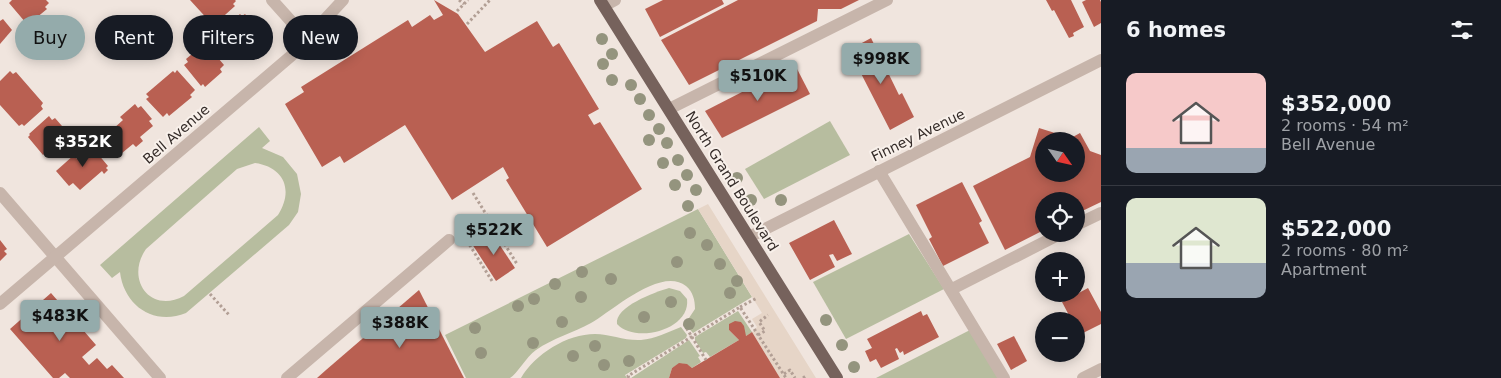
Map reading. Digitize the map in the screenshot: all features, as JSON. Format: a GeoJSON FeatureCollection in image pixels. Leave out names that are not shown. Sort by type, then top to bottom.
{"type":"FeatureCollection","features":[{"type":"Feature","properties":{"kind":"main road","name":"North Grand Boulevard"},"geometry":{"type":"LineString","coordinates":[[606,2],[669,109],[837,378]]}},
{"type":"Feature","properties":{"kind":"street"},"geometry":{"type":"LineString","coordinates":[[272,0],[285,15]]}},
{"type":"Feature","properties":{"kind":"street","name":"Bell Avenue"},"geometry":{"type":"LineString","coordinates":[[329,15],[343,0]]}},
{"type":"Feature","properties":{"kind":"street"},"geometry":{"type":"LineString","coordinates":[[669,109],[887,0]]}},
{"type":"Feature","properties":{"kind":"street","name":"Bell Avenue"},"geometry":{"type":"LineString","coordinates":[[0,304],[286,60]]}},
{"type":"Feature","properties":{"kind":"street","name":"Finney Avenue"},"geometry":{"type":"LineString","coordinates":[[749,236],[1101,60]]}},
{"type":"Feature","properties":{"kind":"street"},"geometry":{"type":"LineString","coordinates":[[879,171],[1004,378]]}},
{"type":"Feature","properties":{"kind":"street"},"geometry":{"type":"LineString","coordinates":[[0,193],[160,378]]}},
{"type":"Feature","properties":{"kind":"street"},"geometry":{"type":"LineString","coordinates":[[1085,220],[1101,212]]}},
{"type":"Feature","properties":{"kind":"street"},"geometry":{"type":"LineString","coordinates":[[287,378],[449,240]]}},
{"type":"Feature","properties":{"kind":"street"},"geometry":{"type":"LineString","coordinates":[[952,289],[1044,242]]}},
{"type":"Feature","properties":{"kind":"street"},"geometry":{"type":"LineString","coordinates":[[1083,378],[1101,369]]}},
{"type":"Feature","properties":{"kind":"path"},"geometry":{"type":"LineString","coordinates":[[459,0],[464,4]]}},
{"type":"Feature","properties":{"kind":"path"},"geometry":{"type":"LineString","coordinates":[[457,11],[468,0]]}},
{"type":"Feature","properties":{"kind":"path"},"geometry":{"type":"LineString","coordinates":[[467,24],[490,0]]}},
{"type":"Feature","properties":{"kind":"path"},"geometry":{"type":"LineString","coordinates":[[473,193],[517,264]]}},
{"type":"Feature","properties":{"kind":"path"},"geometry":{"type":"LineString","coordinates":[[492,281],[469,244],[495,228]]}},
{"type":"Feature","properties":{"kind":"path"},"geometry":{"type":"LineString","coordinates":[[210,294],[230,316]]}},
{"type":"Feature","properties":{"kind":"path"},"geometry":{"type":"LineString","coordinates":[[629,378],[628,376],[757,298]]}},
{"type":"Feature","properties":{"kind":"path"},"geometry":{"type":"LineString","coordinates":[[740,307],[785,376],[790,370],[795,378]]}},
{"type":"Feature","properties":{"kind":"path"},"geometry":{"type":"LineString","coordinates":[[758,335],[765,331],[758,322],[768,315]]}},
{"type":"Feature","properties":{"kind":"path"},"geometry":{"type":"LineString","coordinates":[[684,324],[706,360]]}},
{"type":"Feature","properties":{"kind":"green space"},"geometry":{"type":"Polygon","coordinates":[[[830,121],[850,155],[764,199],[745,169],[830,121]]]}},
{"type":"Feature","properties":{"kind":"green space"},"geometry":{"type":"Polygon","coordinates":[[[259,127],[270,141],[262,148],[283,157],[297,174],[301,194],[298,212],[289,225],[186,313],[163,317],[152,315],[143,310],[128,295],[120,272],[112,278],[100,265],[259,127]],[[255,163],[237,169],[146,249],[140,260],[138,272],[144,290],[151,297],[161,300],[172,300],[184,296],[278,215],[285,197],[283,181],[273,169],[255,163]]]}},
{"type":"Feature","properties":{"kind":"green space"},"geometry":{"type":"Polygon","coordinates":[[[698,209],[752,297],[693,333],[685,324],[695,309],[692,294],[686,286],[676,281],[664,282],[637,292],[591,323],[543,346],[532,353],[510,378],[466,378],[445,335],[698,209]]]}},
{"type":"Feature","properties":{"kind":"green space"},"geometry":{"type":"Polygon","coordinates":[[[909,234],[944,289],[846,339],[813,282],[909,234]]]}},
{"type":"Feature","properties":{"kind":"green space"},"geometry":{"type":"Polygon","coordinates":[[[669,288],[680,291],[687,299],[686,310],[680,319],[671,326],[660,331],[636,333],[625,330],[617,324],[618,318],[628,306],[669,288]]]}},
{"type":"Feature","properties":{"kind":"green space"},"geometry":{"type":"Polygon","coordinates":[[[738,311],[752,332],[746,336],[729,324],[729,330],[739,340],[710,357],[706,352],[703,353],[695,337],[738,311]]]}},
{"type":"Feature","properties":{"kind":"green space"},"geometry":{"type":"Polygon","coordinates":[[[681,327],[687,335],[686,338],[625,375],[627,378],[521,378],[527,369],[543,354],[553,347],[574,338],[595,334],[641,340],[656,337],[681,327]]]}},
{"type":"Feature","properties":{"kind":"green space"},"geometry":{"type":"Polygon","coordinates":[[[970,330],[999,378],[876,378],[970,330]]]}},
{"type":"Feature","properties":{"kind":"green space"},"geometry":{"type":"Polygon","coordinates":[[[689,340],[700,356],[698,357],[701,362],[692,368],[684,364],[677,365],[672,368],[669,378],[631,378],[689,340]]]}},
{"type":"Feature","properties":{"kind":"shaded area"},"geometry":{"type":"Polygon","coordinates":[[[708,204],[816,378],[780,378],[752,332],[757,327],[752,319],[762,313],[698,209],[708,204]]]}},
{"type":"Feature","properties":{"kind":"building"},"geometry":{"type":"Polygon","coordinates":[[[12,0],[46,0],[49,3],[45,7],[47,9],[40,15],[19,15],[9,3],[12,0]]]}},
{"type":"Feature","properties":{"kind":"building"},"geometry":{"type":"Polygon","coordinates":[[[190,0],[236,1],[233,4],[235,6],[225,15],[204,15],[190,0]]]}},
{"type":"Feature","properties":{"kind":"building"},"geometry":{"type":"Polygon","coordinates":[[[434,0],[458,14],[485,52],[537,21],[553,47],[559,43],[599,109],[588,115],[594,125],[600,122],[642,189],[547,247],[506,180],[509,178],[503,167],[452,200],[405,125],[344,163],[340,156],[322,167],[285,104],[304,92],[301,87],[344,60],[358,60],[358,51],[408,20],[412,27],[430,15],[434,20],[443,15],[434,0]]]}},
{"type":"Feature","properties":{"kind":"building"},"geometry":{"type":"Polygon","coordinates":[[[663,0],[722,0],[724,4],[660,37],[645,9],[663,0]]]}},
{"type":"Feature","properties":{"kind":"building"},"geometry":{"type":"Polygon","coordinates":[[[738,0],[859,0],[841,9],[818,9],[817,21],[689,85],[661,40],[738,0]]]}},
{"type":"Feature","properties":{"kind":"building"},"geometry":{"type":"Polygon","coordinates":[[[1046,0],[1071,0],[1084,27],[1073,33],[1074,36],[1069,38],[1054,10],[1052,11],[1046,0]]]}},
{"type":"Feature","properties":{"kind":"building"},"geometry":{"type":"Polygon","coordinates":[[[1086,0],[1100,0],[1101,2],[1101,23],[1094,27],[1082,2],[1086,0]]]}},
{"type":"Feature","properties":{"kind":"building"},"geometry":{"type":"Polygon","coordinates":[[[3,19],[12,30],[0,44],[0,21],[3,19]]]}},
{"type":"Feature","properties":{"kind":"building"},"geometry":{"type":"Polygon","coordinates":[[[871,38],[899,95],[902,93],[914,117],[890,130],[849,50],[871,38]]]}},
{"type":"Feature","properties":{"kind":"building"},"geometry":{"type":"Polygon","coordinates":[[[187,60],[220,60],[224,65],[220,69],[222,72],[205,87],[203,84],[201,86],[184,65],[188,62],[187,60]]]}},
{"type":"Feature","properties":{"kind":"building"},"geometry":{"type":"Polygon","coordinates":[[[795,65],[810,94],[722,138],[705,111],[795,65]]]}},
{"type":"Feature","properties":{"kind":"building"},"geometry":{"type":"Polygon","coordinates":[[[177,70],[195,90],[190,95],[192,97],[169,116],[167,113],[163,117],[146,99],[149,97],[146,94],[173,71],[175,73],[177,70]]]}},
{"type":"Feature","properties":{"kind":"building"},"geometry":{"type":"Polygon","coordinates":[[[10,71],[13,74],[16,72],[43,103],[41,106],[43,109],[24,126],[22,124],[19,126],[0,105],[0,81],[10,71]]]}},
{"type":"Feature","properties":{"kind":"building"},"geometry":{"type":"Polygon","coordinates":[[[135,104],[138,108],[141,106],[152,119],[149,121],[153,126],[140,137],[143,141],[136,147],[133,144],[122,153],[116,147],[113,150],[103,138],[123,120],[120,117],[135,104]]]}},
{"type":"Feature","properties":{"kind":"building"},"geometry":{"type":"Polygon","coordinates":[[[49,116],[52,120],[55,118],[69,134],[67,137],[69,139],[49,157],[46,152],[43,155],[28,137],[49,116]]]}},
{"type":"Feature","properties":{"kind":"building"},"geometry":{"type":"Polygon","coordinates":[[[1039,128],[1052,132],[1038,132],[1039,128]]]}},
{"type":"Feature","properties":{"kind":"building"},"geometry":{"type":"Polygon","coordinates":[[[1035,141],[1035,182],[1085,182],[1085,142],[1090,151],[1101,155],[1101,202],[1085,210],[1085,192],[1035,192],[1035,235],[1005,250],[973,186],[1030,157],[1035,141]]]}},
{"type":"Feature","properties":{"kind":"building"},"geometry":{"type":"Polygon","coordinates":[[[88,146],[92,147],[108,166],[106,168],[108,170],[104,174],[102,171],[80,190],[73,183],[69,186],[56,171],[74,155],[77,159],[81,156],[79,153],[88,146]]]}},
{"type":"Feature","properties":{"kind":"building"},"geometry":{"type":"Polygon","coordinates":[[[962,182],[982,221],[979,223],[989,243],[943,266],[929,239],[932,237],[916,205],[962,182]]]}},
{"type":"Feature","properties":{"kind":"building"},"geometry":{"type":"Polygon","coordinates":[[[834,220],[852,254],[837,261],[833,254],[829,255],[835,267],[810,280],[789,243],[834,220]]]}},
{"type":"Feature","properties":{"kind":"building"},"geometry":{"type":"Polygon","coordinates":[[[491,232],[515,268],[496,281],[472,244],[491,232]]]}},
{"type":"Feature","properties":{"kind":"building"},"geometry":{"type":"Polygon","coordinates":[[[0,240],[7,249],[4,251],[7,254],[0,261],[0,240]]]}},
{"type":"Feature","properties":{"kind":"building"},"geometry":{"type":"Polygon","coordinates":[[[1088,288],[1101,312],[1101,324],[1085,332],[1085,312],[1067,312],[1062,302],[1085,302],[1085,290],[1088,288]]]}},
{"type":"Feature","properties":{"kind":"building"},"geometry":{"type":"Polygon","coordinates":[[[419,290],[464,378],[317,378],[326,370],[419,290]]]}},
{"type":"Feature","properties":{"kind":"building"},"geometry":{"type":"Polygon","coordinates":[[[51,293],[96,345],[82,357],[89,365],[97,358],[107,369],[112,365],[124,378],[70,378],[65,373],[59,378],[53,378],[10,329],[51,293]]]}},
{"type":"Feature","properties":{"kind":"building"},"geometry":{"type":"Polygon","coordinates":[[[921,311],[923,316],[927,314],[939,337],[904,355],[903,351],[900,353],[897,348],[895,349],[899,359],[881,368],[876,359],[870,362],[865,351],[872,348],[867,339],[921,311]]]}},
{"type":"Feature","properties":{"kind":"building"},"geometry":{"type":"Polygon","coordinates":[[[735,321],[741,322],[744,326],[746,336],[752,332],[780,378],[669,378],[672,368],[679,363],[687,364],[692,368],[739,340],[729,330],[729,324],[735,321]]]}},
{"type":"Feature","properties":{"kind":"building"},"geometry":{"type":"Polygon","coordinates":[[[1014,336],[1027,361],[1011,370],[997,344],[1014,336]]]}}]}
